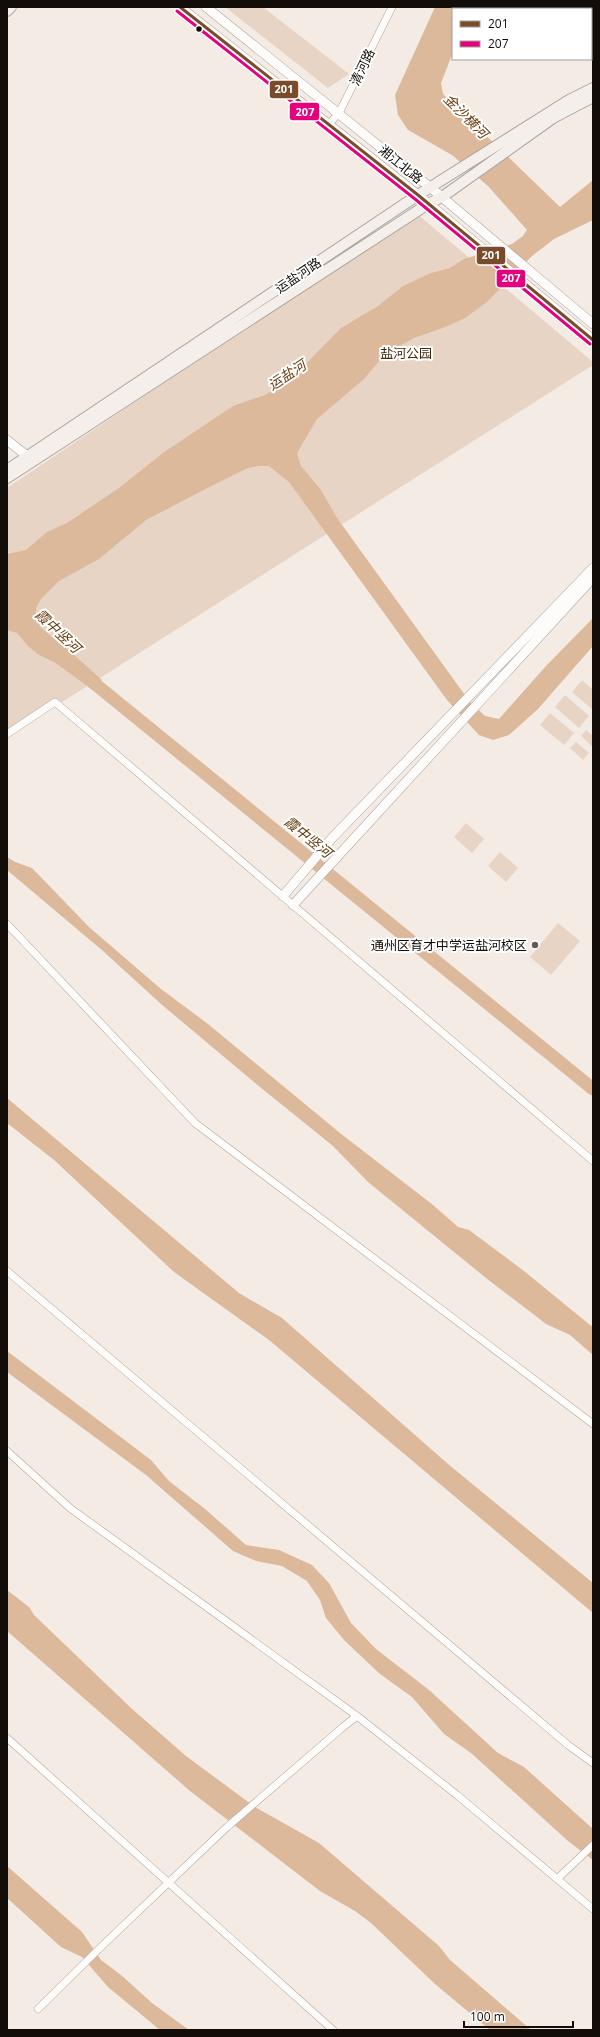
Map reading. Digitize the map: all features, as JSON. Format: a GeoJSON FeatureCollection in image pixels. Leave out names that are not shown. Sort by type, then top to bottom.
{"type":"FeatureCollection","features":[{"type":"Feature","properties":{"kind":"main road"},"geometry":{"type":"LineString","coordinates":[[7,11],[11,7]]}},
{"type":"Feature","properties":{"kind":"main road","name":"运盐河路"},"geometry":{"type":"LineString","coordinates":[[7,478],[30,459],[418,195],[569,100],[593,88]]}},
{"type":"Feature","properties":{"kind":"main road","name":"运盐河路"},"geometry":{"type":"LineString","coordinates":[[7,470],[30,459],[428,204],[442,197],[553,118],[593,97]]}},
{"type":"Feature","properties":{"kind":"street","name":"湘江北路"},"geometry":{"type":"LineString","coordinates":[[180,7],[418,195],[593,340]]}},
{"type":"Feature","properties":{"kind":"street","name":"湘江北路"},"geometry":{"type":"LineString","coordinates":[[206,7],[442,197],[593,324]]}},
{"type":"Feature","properties":{"kind":"street","name":"清河路"},"geometry":{"type":"LineString","coordinates":[[328,124],[339,113],[392,7]]}},
{"type":"Feature","properties":{"kind":"street"},"geometry":{"type":"LineString","coordinates":[[7,440],[30,459]]}},
{"type":"Feature","properties":{"kind":"street"},"geometry":{"type":"LineString","coordinates":[[283,896],[333,837],[593,568]]}},
{"type":"Feature","properties":{"kind":"street"},"geometry":{"type":"LineString","coordinates":[[293,904],[593,578]]}},
{"type":"Feature","properties":{"kind":"street"},"geometry":{"type":"LineString","coordinates":[[7,734],[55,702],[593,1161]]}},
{"type":"Feature","properties":{"kind":"street"},"geometry":{"type":"LineString","coordinates":[[7,924],[195,1123],[593,1424]]}},
{"type":"Feature","properties":{"kind":"street"},"geometry":{"type":"LineString","coordinates":[[7,1271],[568,1745],[593,1763]]}},
{"type":"Feature","properties":{"kind":"street"},"geometry":{"type":"LineString","coordinates":[[7,1451],[70,1508],[357,1716],[457,1795],[593,1909]]}},
{"type":"Feature","properties":{"kind":"street"},"geometry":{"type":"LineString","coordinates":[[38,2009],[104,1944],[228,1827],[262,1796],[357,1716]]}},
{"type":"Feature","properties":{"kind":"street"},"geometry":{"type":"LineString","coordinates":[[7,1738],[333,2030]]}},
{"type":"Feature","properties":{"kind":"street"},"geometry":{"type":"LineString","coordinates":[[557,1879],[593,1844]]}},
{"type":"Feature","properties":{"kind":"green space"},"geometry":{"type":"Polygon","coordinates":[[[225,7],[263,7],[349,74],[328,88],[225,7]]]}},
{"type":"Feature","properties":{"kind":"green space","name":"盐河公园"},"geometry":{"type":"Polygon","coordinates":[[[416,213],[593,362],[593,365],[7,737],[7,488],[416,213]]]}},
{"type":"Feature","properties":{"kind":"green space"},"geometry":{"type":"Polygon","coordinates":[[[582,680],[593,690],[593,710],[572,692],[582,680]]]}},
{"type":"Feature","properties":{"kind":"green space"},"geometry":{"type":"Polygon","coordinates":[[[565,695],[589,716],[579,728],[555,707],[565,695]]]}},
{"type":"Feature","properties":{"kind":"green space"},"geometry":{"type":"Polygon","coordinates":[[[550,713],[574,733],[564,745],[540,725],[550,713]]]}},
{"type":"Feature","properties":{"kind":"green space"},"geometry":{"type":"Polygon","coordinates":[[[586,730],[593,736],[593,747],[581,736],[586,730]]]}},
{"type":"Feature","properties":{"kind":"green space"},"geometry":{"type":"Polygon","coordinates":[[[576,742],[589,753],[583,760],[570,748],[576,742]]]}},
{"type":"Feature","properties":{"kind":"green space"},"geometry":{"type":"Polygon","coordinates":[[[466,823],[484,839],[472,853],[454,837],[466,823]]]}},
{"type":"Feature","properties":{"kind":"green space"},"geometry":{"type":"Polygon","coordinates":[[[500,852],[518,868],[506,882],[488,866],[500,852]]]}},
{"type":"Feature","properties":{"kind":"green space"},"geometry":{"type":"Polygon","coordinates":[[[558,923],[580,941],[551,975],[530,957],[558,923]]]}},
{"type":"Feature","properties":{"kind":"shaded area"},"geometry":{"type":"Polygon","coordinates":[[[435,7],[471,7],[452,8],[452,55],[441,83],[443,94],[560,207],[593,180],[593,220],[554,239],[532,256],[487,302],[465,318],[448,326],[414,338],[396,348],[380,360],[364,379],[317,419],[297,453],[301,466],[321,490],[337,518],[470,702],[485,716],[499,719],[546,666],[593,618],[593,646],[538,709],[509,735],[493,740],[479,735],[447,700],[289,482],[269,466],[259,466],[248,468],[146,520],[99,559],[59,581],[41,599],[36,608],[36,617],[40,627],[102,680],[93,690],[54,662],[39,655],[28,646],[17,633],[7,630],[7,554],[26,550],[47,532],[67,523],[119,488],[163,453],[233,406],[265,395],[274,389],[302,368],[341,328],[378,306],[403,286],[431,273],[450,268],[464,259],[512,244],[523,236],[527,230],[488,186],[452,155],[408,130],[398,115],[395,95],[435,7]]]}},
{"type":"Feature","properties":{"kind":"shaded area"},"geometry":{"type":"Polygon","coordinates":[[[7,857],[15,862],[32,868],[89,927],[161,989],[208,1024],[340,1133],[433,1205],[458,1227],[469,1230],[524,1271],[593,1327],[593,1355],[570,1335],[546,1324],[486,1278],[368,1182],[333,1146],[161,1004],[103,951],[7,870],[7,857]]]}},
{"type":"Feature","properties":{"kind":"shaded area"},"geometry":{"type":"Polygon","coordinates":[[[7,1098],[239,1293],[282,1318],[448,1464],[593,1583],[593,1613],[269,1340],[174,1272],[54,1160],[7,1123],[7,1098]]]}},
{"type":"Feature","properties":{"kind":"shaded area"},"geometry":{"type":"Polygon","coordinates":[[[7,1351],[151,1460],[169,1481],[205,1509],[246,1545],[279,1550],[312,1565],[329,1583],[351,1623],[376,1649],[429,1690],[498,1753],[524,1767],[593,1829],[593,1860],[568,1841],[471,1753],[444,1734],[412,1697],[380,1674],[344,1640],[326,1618],[320,1600],[307,1581],[282,1566],[256,1561],[233,1551],[146,1475],[7,1372],[7,1351]]]}},
{"type":"Feature","properties":{"kind":"shaded area"},"geometry":{"type":"Polygon","coordinates":[[[7,1590],[29,1607],[34,1615],[131,1708],[186,1756],[255,1807],[319,1843],[439,1946],[450,1960],[531,2030],[490,2030],[435,1984],[371,1923],[355,1911],[320,1891],[190,1791],[7,1631],[7,1590]]]}},
{"type":"Feature","properties":{"kind":"shaded area"},"geometry":{"type":"Polygon","coordinates":[[[7,1866],[82,1932],[101,1960],[121,1975],[152,2003],[189,2030],[160,2030],[108,1987],[82,1957],[61,1947],[7,1898],[7,1866]]]}},
{"type":"Feature","properties":{"kind":"waterway","name":"霞中竖河"},"geometry":{"type":"LineString","coordinates":[[84,675],[593,1089]]}},
{"type":"Feature","properties":{"kind":"transit line","name":"201"},"geometry":{"type":"LineString","coordinates":[[180,7],[418,195],[593,340]]}},
{"type":"Feature","properties":{"kind":"transit line","name":"207"},"geometry":{"type":"LineString","coordinates":[[177,11],[415,199],[590,344]]}},
{"type":"Feature","properties":{"kind":"place","name":"通州区育才中学运盐河校区"},"geometry":{"type":"Point","coordinates":[535,945]}},
{"type":"Feature","properties":{"kind":"water label","name":"金沙横河"},"geometry":{"type":"Point","coordinates":[466,116]}},
{"type":"Feature","properties":{"kind":"water label","name":"运盐河"},"geometry":{"type":"Point","coordinates":[287,375]}}]}
